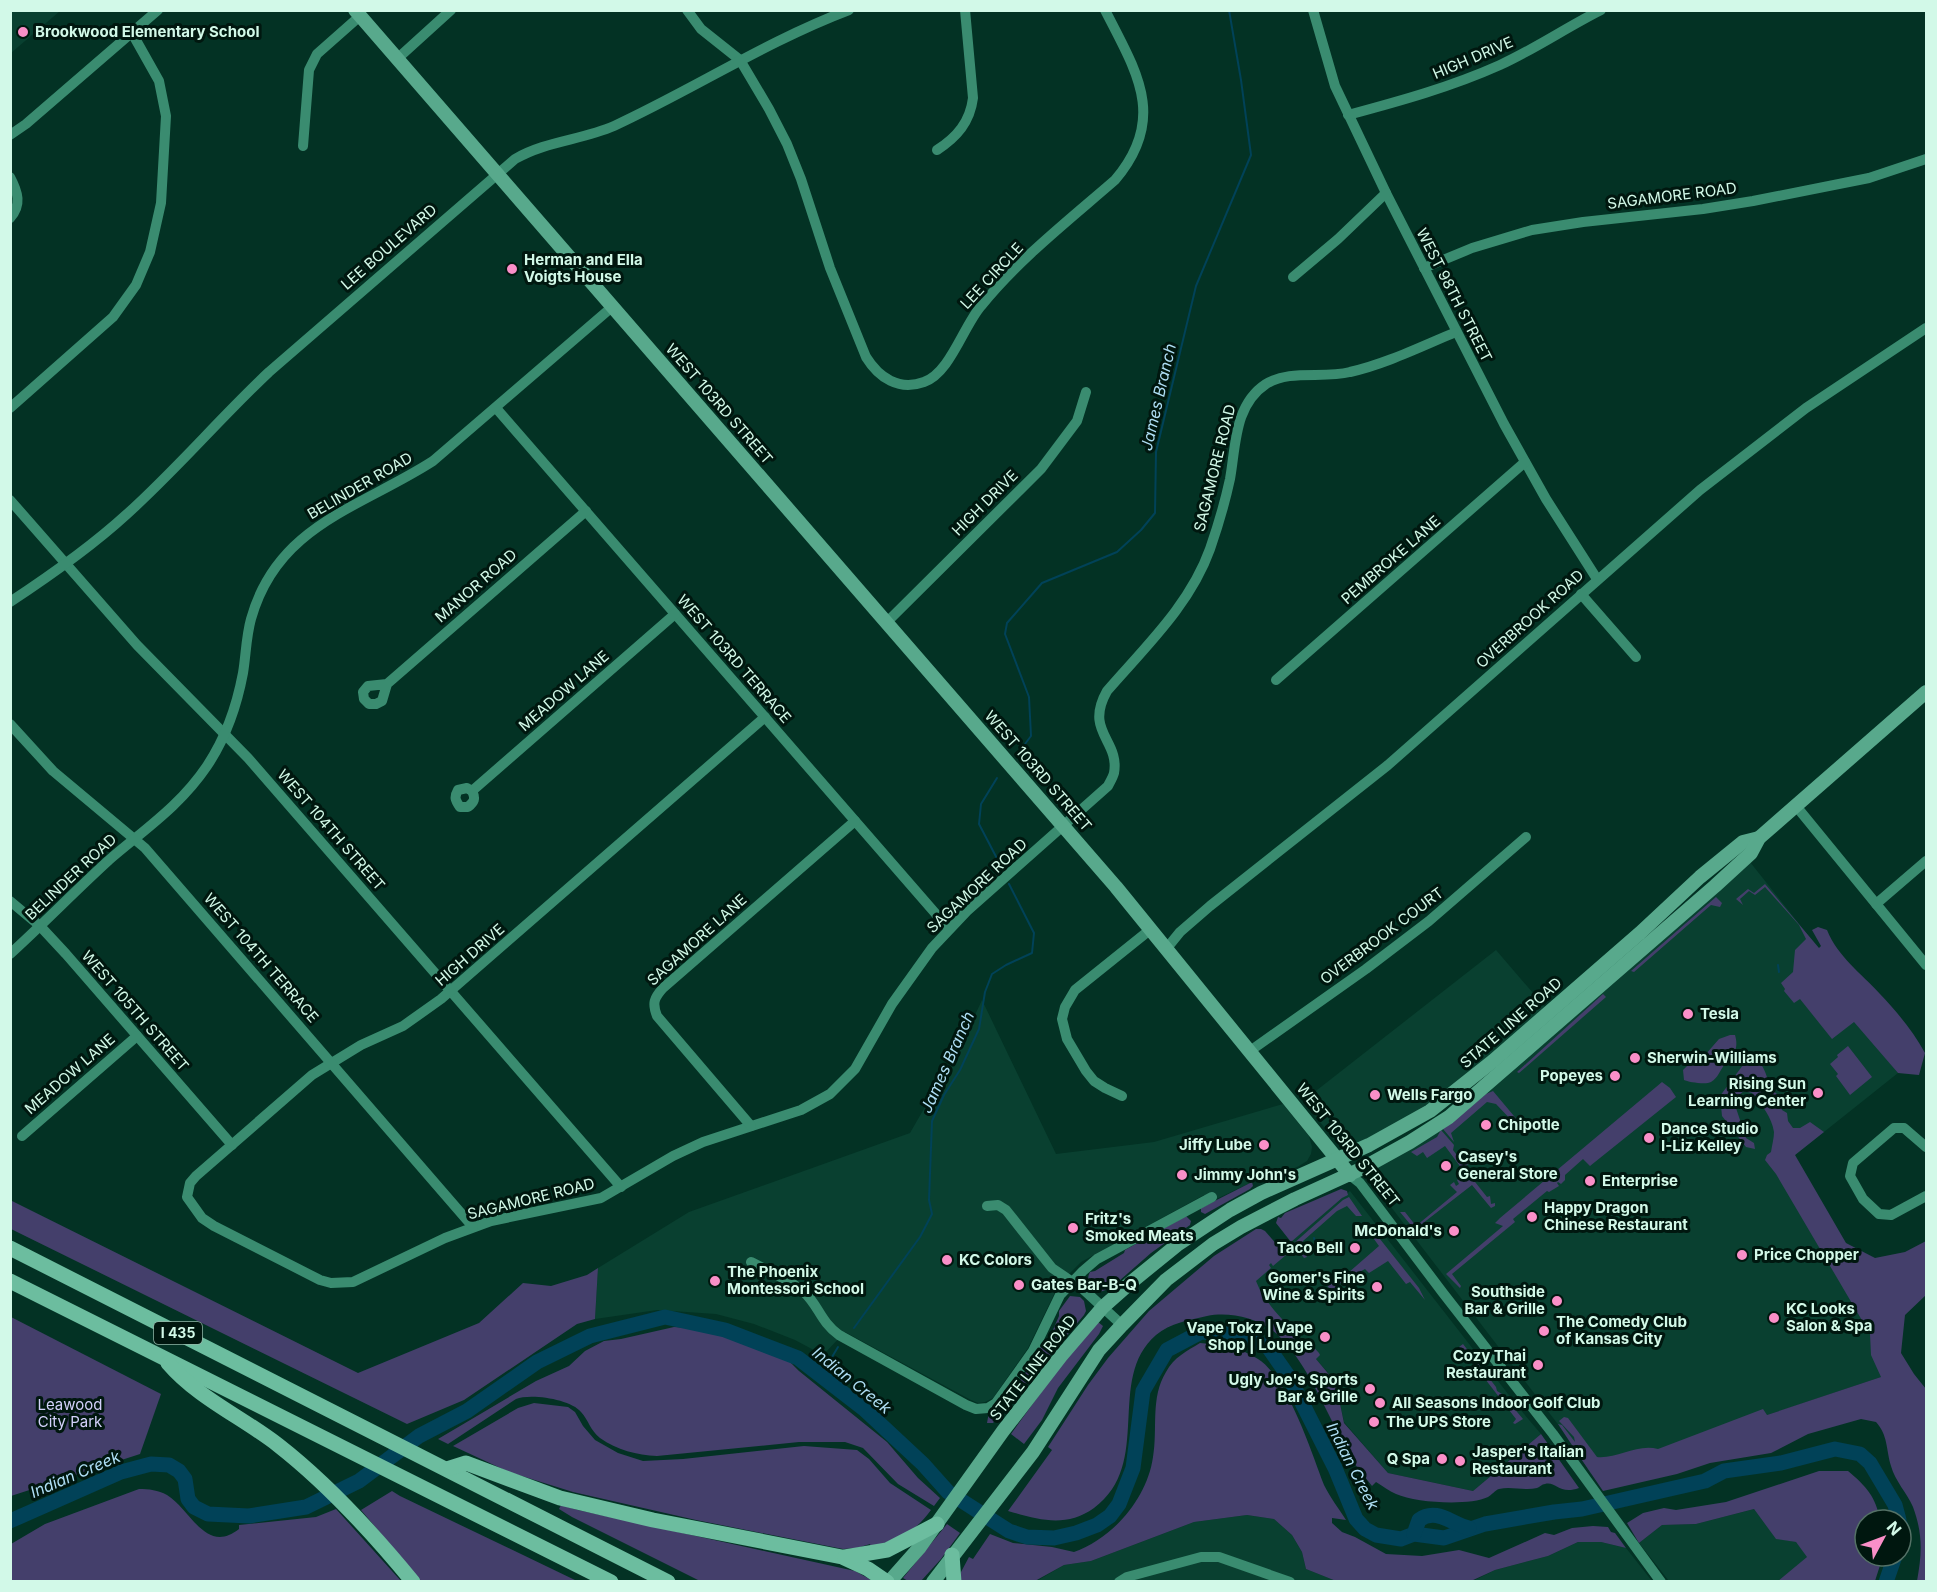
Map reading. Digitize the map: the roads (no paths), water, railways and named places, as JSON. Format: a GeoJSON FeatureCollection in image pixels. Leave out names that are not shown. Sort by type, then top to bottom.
{"type":"FeatureCollection","features":[{"type":"Feature","properties":{"kind":"highway","name":"I 435"},"geometry":{"type":"LineString","coordinates":[[10,1248],[668,1581]]}},
{"type":"Feature","properties":{"kind":"highway","name":"I 435"},"geometry":{"type":"LineString","coordinates":[[10,1281],[610,1581]]}},
{"type":"Feature","properties":{"kind":"highway"},"geometry":{"type":"LineString","coordinates":[[163,1357],[182,1380],[283,1450],[328,1489],[370,1531],[413,1581]]}},
{"type":"Feature","properties":{"kind":"highway"},"geometry":{"type":"LineString","coordinates":[[443,1467],[466,1463],[560,1498],[653,1520],[842,1557],[888,1581]]}},
{"type":"Feature","properties":{"kind":"highway"},"geometry":{"type":"LineString","coordinates":[[842,1557],[887,1550],[937,1524]]}},
{"type":"Feature","properties":{"kind":"highway"},"geometry":{"type":"LineString","coordinates":[[952,1555],[954,1581]]}},
{"type":"Feature","properties":{"kind":"main road","name":"WEST 103RD STREET"},"geometry":{"type":"LineString","coordinates":[[357,13],[1064,826],[1167,948],[1350,1175]]}},
{"type":"Feature","properties":{"kind":"main road","name":"STATE LINE ROAD"},"geometry":{"type":"LineString","coordinates":[[933,1581],[1033,1452],[1099,1350],[1166,1280],[1213,1244],[1270,1211],[1350,1175],[1410,1142],[1449,1117],[1715,886],[1751,853],[1759,838],[1926,692]]}},
{"type":"Feature","properties":{"kind":"main road","name":"STATE LINE ROAD"},"geometry":{"type":"LineString","coordinates":[[888,1581],[910,1560],[1060,1356],[1103,1307],[1177,1245],[1230,1210],[1398,1130],[1437,1106],[1472,1079],[1709,870],[1743,842],[1759,838]]}},
{"type":"Feature","properties":{"kind":"street"},"geometry":{"type":"LineString","coordinates":[[10,135],[26,124],[158,10]]}},
{"type":"Feature","properties":{"kind":"street"},"geometry":{"type":"LineString","coordinates":[[397,59],[451,10]]}},
{"type":"Feature","properties":{"kind":"street"},"geometry":{"type":"LineString","coordinates":[[687,10],[700,29],[740,60]]}},
{"type":"Feature","properties":{"kind":"street","name":"LEE BOULEVARD"},"geometry":{"type":"LineString","coordinates":[[10,602],[66,564],[126,515],[269,372],[497,174],[525,153],[600,132],[790,34],[849,10]]}},
{"type":"Feature","properties":{"kind":"street"},"geometry":{"type":"LineString","coordinates":[[937,150],[959,131],[971,112],[973,98],[965,10]]}},
{"type":"Feature","properties":{"kind":"street","name":"LEE CIRCLE"},"geometry":{"type":"LineString","coordinates":[[740,60],[787,144],[801,179],[833,278],[866,357],[872,367],[883,377],[897,384],[915,384],[926,381],[940,371],[980,307],[1012,272],[1115,180],[1134,152],[1140,136],[1142,92],[1133,65],[1105,10]]}},
{"type":"Feature","properties":{"kind":"street","name":"WEST 98TH STREET"},"geometry":{"type":"LineString","coordinates":[[1313,10],[1335,86],[1386,193],[1525,462],[1597,579]]}},
{"type":"Feature","properties":{"kind":"street","name":"HIGH DRIVE"},"geometry":{"type":"LineString","coordinates":[[1348,115],[1465,80],[1502,64],[1601,10]]}},
{"type":"Feature","properties":{"kind":"street"},"geometry":{"type":"LineString","coordinates":[[303,146],[309,70],[312,61],[357,13]]}},
{"type":"Feature","properties":{"kind":"street"},"geometry":{"type":"LineString","coordinates":[[10,408],[113,317],[135,285],[150,252],[160,203],[166,116],[159,81],[132,33]]}},
{"type":"Feature","properties":{"kind":"street","name":"SAGAMORE ROAD"},"geometry":{"type":"LineString","coordinates":[[1424,268],[1472,248],[1532,230],[1753,201],[1869,178],[1926,159]]}},
{"type":"Feature","properties":{"kind":"street"},"geometry":{"type":"LineString","coordinates":[[10,177],[19,199],[17,210],[10,218]]}},
{"type":"Feature","properties":{"kind":"street"},"geometry":{"type":"LineString","coordinates":[[1293,277],[1386,193]]}},
{"type":"Feature","properties":{"kind":"street","name":"BELINDER ROAD"},"geometry":{"type":"LineString","coordinates":[[10,954],[98,870],[163,817],[190,789],[207,766],[224,733],[238,697],[248,632],[258,598],[271,573],[290,549],[326,520],[403,480],[433,461],[612,307]]}},
{"type":"Feature","properties":{"kind":"street","name":"OVERBROOK ROAD"},"geometry":{"type":"LineString","coordinates":[[1167,948],[1180,932],[1210,906],[1388,765],[1691,497],[1758,443],[1926,328]]}},
{"type":"Feature","properties":{"kind":"street","name":"SAGAMORE ROAD"},"geometry":{"type":"LineString","coordinates":[[186,1197],[202,1218],[214,1226],[330,1283],[353,1282],[473,1227],[491,1221],[592,1201],[703,1142],[815,1104],[843,1084],[855,1069],[916,967],[949,929],[1108,786],[1114,773],[1114,761],[1098,720],[1101,701],[1107,691],[1178,609],[1200,571],[1209,552],[1222,509],[1242,414],[1251,397],[1268,383],[1280,378],[1348,373],[1370,367],[1456,332]]}},
{"type":"Feature","properties":{"kind":"street","name":"HIGH DRIVE"},"geometry":{"type":"LineString","coordinates":[[886,622],[1041,469],[1077,421],[1086,392]]}},
{"type":"Feature","properties":{"kind":"street","name":"WEST 103RD TERRACE"},"geometry":{"type":"LineString","coordinates":[[496,408],[949,929]]}},
{"type":"Feature","properties":{"kind":"street","name":"PEMBROKE LANE"},"geometry":{"type":"LineString","coordinates":[[1276,680],[1525,462]]}},
{"type":"Feature","properties":{"kind":"street","name":"WEST 104TH STREET"},"geometry":{"type":"LineString","coordinates":[[10,500],[137,645],[248,758],[621,1187]]}},
{"type":"Feature","properties":{"kind":"street","name":"MANOR ROAD"},"geometry":{"type":"LineString","coordinates":[[387,684],[586,511]]}},
{"type":"Feature","properties":{"kind":"street"},"geometry":{"type":"LineString","coordinates":[[1581,594],[1636,657]]}},
{"type":"Feature","properties":{"kind":"street","name":"MEADOW LANE"},"geometry":{"type":"LineString","coordinates":[[472,791],[675,614]]}},
{"type":"Feature","properties":{"kind":"street","name":"HIGH DRIVE"},"geometry":{"type":"LineString","coordinates":[[186,1197],[190,1183],[196,1176],[312,1075],[362,1045],[403,1026],[451,991],[765,717]]}},
{"type":"Feature","properties":{"kind":"street","name":"WEST 104TH TERRACE"},"geometry":{"type":"LineString","coordinates":[[10,724],[53,771],[135,839],[332,1062],[473,1227]]}},
{"type":"Feature","properties":{"kind":"street"},"geometry":{"type":"LineString","coordinates":[[1796,806],[1926,965]]}},
{"type":"Feature","properties":{"kind":"street","name":"SAGAMORE LANE"},"geometry":{"type":"LineString","coordinates":[[751,1126],[657,1016],[653,1006],[654,998],[855,821]]}},
{"type":"Feature","properties":{"kind":"street","name":"OVERBROOK COURT"},"geometry":{"type":"LineString","coordinates":[[1250,1051],[1358,975],[1429,921],[1526,837]]}},
{"type":"Feature","properties":{"kind":"street"},"geometry":{"type":"LineString","coordinates":[[1876,904],[1926,861]]}},
{"type":"Feature","properties":{"kind":"street","name":"WEST 105TH STREET"},"geometry":{"type":"LineString","coordinates":[[10,901],[40,926],[232,1145]]}},
{"type":"Feature","properties":{"kind":"street"},"geometry":{"type":"LineString","coordinates":[[1122,1096],[1094,1081],[1086,1071],[1067,1039],[1063,1013],[1075,990],[1151,929]]}},
{"type":"Feature","properties":{"kind":"street","name":"MEADOW LANE"},"geometry":{"type":"LineString","coordinates":[[22,1136],[137,1036]]}},
{"type":"Feature","properties":{"kind":"street"},"geometry":{"type":"LineString","coordinates":[[1926,1147],[1904,1128],[1894,1128],[1853,1163],[1850,1176],[1863,1199],[1879,1214],[1891,1215],[1926,1196]]}},
{"type":"Feature","properties":{"kind":"street","name":"WEST 103RD STREET"},"geometry":{"type":"LineString","coordinates":[[1350,1175],[1360,1183],[1661,1581]]}},
{"type":"Feature","properties":{"kind":"street","name":"STATE LINE ROAD"},"geometry":{"type":"LineString","coordinates":[[751,1262],[804,1292],[821,1319],[839,1335],[966,1405],[976,1409],[988,1408],[996,1403],[1033,1351],[1060,1295],[1072,1282],[1097,1259],[1212,1197]]}},
{"type":"Feature","properties":{"kind":"street"},"geometry":{"type":"LineString","coordinates":[[987,1206],[998,1205],[1006,1210],[1052,1268],[1122,1324]]}},
{"type":"Feature","properties":{"kind":"street"},"geometry":{"type":"LineString","coordinates":[[1119,1581],[1201,1557],[1220,1557],[1290,1581]]}},
{"type":"Feature","properties":{"kind":"waterway","name":"James Branch"},"geometry":{"type":"LineString","coordinates":[[1019,752],[1031,736],[1029,697],[1005,634],[1007,623],[1042,583],[1117,552],[1141,530],[1155,513],[1156,452],[1196,286],[1251,155],[1229,10]]}},
{"type":"Feature","properties":{"kind":"waterway","name":"James Branch"},"geometry":{"type":"LineString","coordinates":[[997,778],[981,804],[979,824],[1003,870]]}},
{"type":"Feature","properties":{"kind":"waterway","name":"James Branch"},"geometry":{"type":"LineString","coordinates":[[854,1328],[920,1237],[932,1214],[929,1200],[932,1121],[979,1029],[985,992],[992,974],[1032,953],[1034,933],[1009,884]]}},
{"type":"Feature","properties":{"kind":"waterway"},"geometry":{"type":"LineString","coordinates":[[1778,965],[1779,972]]}},
{"type":"Feature","properties":{"kind":"waterway","name":"Indian Creek"},"geometry":{"type":"LineString","coordinates":[[10,1521],[121,1472],[151,1464],[169,1465],[179,1471],[185,1479],[188,1499],[194,1507],[208,1514],[249,1516],[306,1507],[359,1481],[419,1436],[467,1411],[537,1362],[590,1336],[665,1317],[725,1330],[798,1358],[864,1409],[923,1464],[948,1492],[1009,1531],[1027,1537],[1054,1538],[1076,1533],[1097,1525],[1110,1516],[1119,1504],[1133,1468],[1143,1391],[1167,1350],[1201,1332],[1236,1333],[1268,1347],[1289,1377],[1335,1468],[1356,1519],[1365,1529],[1376,1535],[1401,1539],[1414,1534],[1444,1538],[1485,1524],[1582,1509],[1705,1481],[1724,1471],[1781,1463],[1835,1449],[1860,1454],[1870,1463],[1896,1508]]}},
{"type":"Feature","properties":{"kind":"waterway","name":"James Branch"},"geometry":{"type":"LineString","coordinates":[[827,1381],[829,1362],[838,1347]]}},
{"type":"Feature","properties":{"kind":"waterway","name":"Indian Creek"},"geometry":{"type":"LineString","coordinates":[[1414,1534],[1419,1520],[1432,1515],[1469,1528]]}},
{"type":"Feature","properties":{"kind":"waterway","name":"Indian Creek"},"geometry":{"type":"LineString","coordinates":[[1886,1582],[1891,1568]]}},
{"type":"Feature","properties":{"kind":"place","name":"Brookwood Elementary School"},"geometry":{"type":"Point","coordinates":[23,32]}},
{"type":"Feature","properties":{"kind":"place","name":"Herman and Ella Voigts House"},"geometry":{"type":"Point","coordinates":[512,269]}},
{"type":"Feature","properties":{"kind":"place","name":"Tesla"},"geometry":{"type":"Point","coordinates":[1688,1014]}},
{"type":"Feature","properties":{"kind":"place","name":"Sherwin-Williams"},"geometry":{"type":"Point","coordinates":[1635,1058]}},
{"type":"Feature","properties":{"kind":"place","name":"Popeyes"},"geometry":{"type":"Point","coordinates":[1615,1076]}},
{"type":"Feature","properties":{"kind":"place","name":"Rising Sun Learning Center"},"geometry":{"type":"Point","coordinates":[1818,1093]}},
{"type":"Feature","properties":{"kind":"place","name":"Wells Fargo"},"geometry":{"type":"Point","coordinates":[1375,1095]}},
{"type":"Feature","properties":{"kind":"place","name":"Chipotle"},"geometry":{"type":"Point","coordinates":[1486,1125]}},
{"type":"Feature","properties":{"kind":"place","name":"Dance Studio I-Liz Kelley"},"geometry":{"type":"Point","coordinates":[1649,1138]}},
{"type":"Feature","properties":{"kind":"place","name":"Jiffy Lube"},"geometry":{"type":"Point","coordinates":[1264,1145]}},
{"type":"Feature","properties":{"kind":"place","name":"Casey's General Store"},"geometry":{"type":"Point","coordinates":[1446,1166]}},
{"type":"Feature","properties":{"kind":"place","name":"Jimmy John's"},"geometry":{"type":"Point","coordinates":[1182,1175]}},
{"type":"Feature","properties":{"kind":"place","name":"Enterprise"},"geometry":{"type":"Point","coordinates":[1590,1181]}},
{"type":"Feature","properties":{"kind":"place","name":"Happy Dragon Chinese Restaurant"},"geometry":{"type":"Point","coordinates":[1532,1217]}},
{"type":"Feature","properties":{"kind":"place","name":"Fritz's Smoked Meats"},"geometry":{"type":"Point","coordinates":[1073,1228]}},
{"type":"Feature","properties":{"kind":"place","name":"McDonald's"},"geometry":{"type":"Point","coordinates":[1454,1231]}},
{"type":"Feature","properties":{"kind":"place","name":"Taco Bell"},"geometry":{"type":"Point","coordinates":[1355,1248]}},
{"type":"Feature","properties":{"kind":"place","name":"Price Chopper"},"geometry":{"type":"Point","coordinates":[1742,1255]}},
{"type":"Feature","properties":{"kind":"place","name":"KC Colors"},"geometry":{"type":"Point","coordinates":[947,1260]}},
{"type":"Feature","properties":{"kind":"place","name":"The Phoenix Montessori School"},"geometry":{"type":"Point","coordinates":[715,1281]}},
{"type":"Feature","properties":{"kind":"place","name":"Gates Bar-B-Q"},"geometry":{"type":"Point","coordinates":[1019,1285]}},
{"type":"Feature","properties":{"kind":"place","name":"Gomer's Fine Wine & Spirits"},"geometry":{"type":"Point","coordinates":[1377,1287]}},
{"type":"Feature","properties":{"kind":"place","name":"Southside Bar & Grille"},"geometry":{"type":"Point","coordinates":[1557,1301]}},
{"type":"Feature","properties":{"kind":"place","name":"KC Looks Salon & Spa"},"geometry":{"type":"Point","coordinates":[1774,1318]}},
{"type":"Feature","properties":{"kind":"place","name":"The Comedy Club of Kansas City"},"geometry":{"type":"Point","coordinates":[1544,1331]}},
{"type":"Feature","properties":{"kind":"place","name":"Vape Tokz | Vape Shop | Lounge"},"geometry":{"type":"Point","coordinates":[1325,1337]}},
{"type":"Feature","properties":{"kind":"place","name":"Cozy Thai Restaurant"},"geometry":{"type":"Point","coordinates":[1538,1365]}},
{"type":"Feature","properties":{"kind":"place","name":"Ugly Joe's Sports Bar & Grille"},"geometry":{"type":"Point","coordinates":[1370,1389]}},
{"type":"Feature","properties":{"kind":"place","name":"All Seasons Indoor Golf Club"},"geometry":{"type":"Point","coordinates":[1380,1403]}},
{"type":"Feature","properties":{"kind":"place","name":"The UPS Store"},"geometry":{"type":"Point","coordinates":[1374,1422]}},
{"type":"Feature","properties":{"kind":"place","name":"Q Spa"},"geometry":{"type":"Point","coordinates":[1442,1459]}},
{"type":"Feature","properties":{"kind":"place","name":"Jasper's Italian Restaurant"},"geometry":{"type":"Point","coordinates":[1460,1461]}},
{"type":"Feature","properties":{"kind":"park label","name":"Leawood City Park"},"geometry":{"type":"Point","coordinates":[70,1414]}}]}
